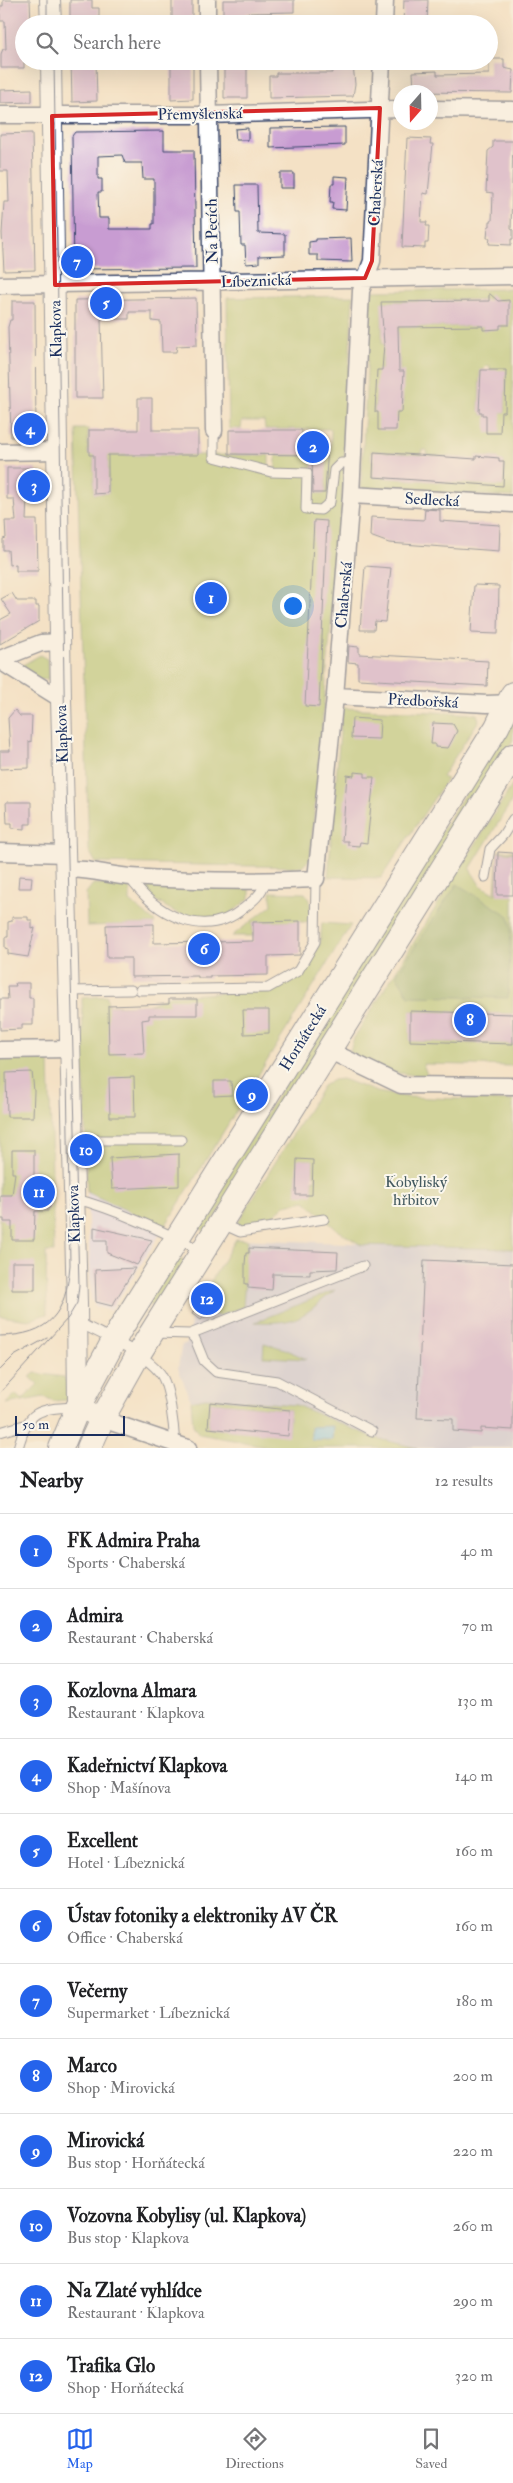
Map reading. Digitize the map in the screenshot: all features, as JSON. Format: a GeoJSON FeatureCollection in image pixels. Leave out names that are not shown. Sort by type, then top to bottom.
{"type":"FeatureCollection","features":[{"type":"Feature","properties":{"kind":"main road","name":"Horňátecká"},"geometry":{"type":"LineString","coordinates":[[61,1448],[78,1407],[113,1342],[497,727],[512,700]]}},
{"type":"Feature","properties":{"kind":"main road","name":"Horňátecká"},"geometry":{"type":"LineString","coordinates":[[89,1448],[102,1419],[151,1333],[513,756]]}},
{"type":"Feature","properties":{"kind":"street"},"geometry":{"type":"LineString","coordinates":[[50,0],[51,15]]}},
{"type":"Feature","properties":{"kind":"street"},"geometry":{"type":"LineString","coordinates":[[207,0],[207,15]]}},
{"type":"Feature","properties":{"kind":"street"},"geometry":{"type":"LineString","coordinates":[[384,15],[385,0]]}},
{"type":"Feature","properties":{"kind":"street","name":"Klapkova"},"geometry":{"type":"LineString","coordinates":[[51,70],[60,699],[66,862],[78,1407]]}},
{"type":"Feature","properties":{"kind":"street","name":"Na Pecích"},"geometry":{"type":"LineString","coordinates":[[208,70],[214,430]]}},
{"type":"Feature","properties":{"kind":"street","name":"Chaberská"},"geometry":{"type":"LineString","coordinates":[[316,879],[336,696],[352,496],[361,291],[372,261],[382,70]]}},
{"type":"Feature","properties":{"kind":"street","name":"Přemyšlenská"},"geometry":{"type":"LineString","coordinates":[[0,115],[209,115],[393,108]]}},
{"type":"Feature","properties":{"kind":"street"},"geometry":{"type":"LineString","coordinates":[[438,109],[513,110]]}},
{"type":"Feature","properties":{"kind":"street","name":"Líbeznická"},"geometry":{"type":"LineString","coordinates":[[0,286],[513,276]]}},
{"type":"Feature","properties":{"kind":"street"},"geometry":{"type":"LineString","coordinates":[[0,452],[58,451]]}},
{"type":"Feature","properties":{"kind":"street","name":"Sedlecká"},"geometry":{"type":"LineString","coordinates":[[352,496],[513,504]]}},
{"type":"Feature","properties":{"kind":"street"},"geometry":{"type":"LineString","coordinates":[[0,660],[41,643],[60,642]]}},
{"type":"Feature","properties":{"kind":"street"},"geometry":{"type":"LineString","coordinates":[[0,660],[60,699]]}},
{"type":"Feature","properties":{"kind":"street","name":"Předbořská"},"geometry":{"type":"LineString","coordinates":[[336,696],[487,704],[512,700]]}},
{"type":"Feature","properties":{"kind":"street"},"geometry":{"type":"LineString","coordinates":[[0,852],[66,862],[84,870],[129,877],[265,882],[316,879]]}},
{"type":"Feature","properties":{"kind":"street"},"geometry":{"type":"LineString","coordinates":[[0,1050],[70,1049]]}},
{"type":"Feature","properties":{"kind":"street"},"geometry":{"type":"LineString","coordinates":[[328,1050],[401,1085],[513,1086]]}},
{"type":"Feature","properties":{"kind":"street"},"geometry":{"type":"LineString","coordinates":[[78,1407],[102,1419],[179,1447]]}},
{"type":"Feature","properties":{"kind":"lane"},"geometry":{"type":"LineString","coordinates":[[214,430],[214,457],[271,472],[307,473],[306,509],[321,510],[330,502],[334,470],[341,463],[354,463]]}},
{"type":"Feature","properties":{"kind":"lane"},"geometry":{"type":"LineString","coordinates":[[486,877],[490,849],[503,836],[513,819]]}},
{"type":"Feature","properties":{"kind":"lane"},"geometry":{"type":"LineString","coordinates":[[129,877],[152,902],[169,915],[184,922],[202,924],[222,922],[234,916],[257,897],[265,882]]}},
{"type":"Feature","properties":{"kind":"lane"},"geometry":{"type":"LineString","coordinates":[[68,991],[268,988],[298,970],[314,942],[316,879]]}},
{"type":"Feature","properties":{"kind":"lane"},"geometry":{"type":"LineString","coordinates":[[72,1140],[181,1140]]}},
{"type":"Feature","properties":{"kind":"lane"},"geometry":{"type":"LineString","coordinates":[[73,1198],[93,1202],[202,1251]]}},
{"type":"Feature","properties":{"kind":"lane"},"geometry":{"type":"LineString","coordinates":[[220,1222],[240,1232],[324,1219]]}},
{"type":"Feature","properties":{"kind":"lane"},"geometry":{"type":"LineString","coordinates":[[151,1333],[190,1334],[363,1266]]}},
{"type":"Feature","properties":{"kind":"lane"},"geometry":{"type":"LineString","coordinates":[[77,1322],[113,1342],[139,1353],[161,1374],[179,1447]]}},
{"type":"Feature","properties":{"kind":"lane"},"geometry":{"type":"LineString","coordinates":[[190,1334],[196,1339],[204,1361],[216,1372],[277,1381],[372,1430]]}},
{"type":"Feature","properties":{"kind":"lane"},"geometry":{"type":"LineString","coordinates":[[18,1448],[24,1426],[33,1415],[49,1409],[78,1407]]}},
{"type":"Feature","properties":{"kind":"lane"},"geometry":{"type":"LineString","coordinates":[[0,1432],[24,1426]]}},
{"type":"Feature","properties":{"kind":"highlighted area"},"geometry":{"type":"Polygon","coordinates":[[[380,108],[372,261],[365,278],[55,285],[52,116],[380,108]]]}},
{"type":"Feature","properties":{"kind":"shaded area"},"geometry":{"type":"Polygon","coordinates":[[[87,1192],[164,1228],[111,1311],[96,1307],[91,1299],[87,1192]]]}},
{"type":"Feature","properties":{"kind":"shaded area"},"geometry":{"type":"Polygon","coordinates":[[[236,1239],[513,1249],[513,1448],[277,1448],[199,1434],[193,1425],[191,1401],[178,1368],[181,1348],[182,1345],[187,1343],[190,1334],[191,1314],[236,1239]]]}},
{"type":"Feature","properties":{"kind":"green space"},"geometry":{"type":"Polygon","coordinates":[[[513,289],[513,497],[361,488],[371,291],[513,289]],[[492,299],[382,302],[382,344],[398,344],[398,327],[483,326],[483,330],[489,330],[489,326],[500,329],[500,325],[509,325],[509,301],[492,299]],[[383,358],[374,411],[401,412],[403,401],[399,358],[383,358]],[[485,366],[484,370],[480,370],[479,411],[482,412],[482,415],[488,415],[488,412],[505,412],[506,371],[490,370],[490,366],[485,366]],[[422,450],[421,455],[371,451],[371,461],[374,461],[373,477],[503,486],[504,461],[499,461],[498,458],[487,457],[482,459],[482,456],[476,455],[476,459],[427,455],[427,450],[422,450]]]}},
{"type":"Feature","properties":{"kind":"green space"},"geometry":{"type":"Polygon","coordinates":[[[353,296],[342,502],[310,859],[302,867],[96,863],[89,851],[76,429],[88,429],[88,454],[94,455],[94,494],[108,493],[108,455],[269,455],[269,468],[276,468],[276,455],[312,455],[312,493],[326,493],[325,455],[331,454],[331,429],[265,429],[264,421],[242,421],[241,429],[229,428],[227,298],[353,296]]]}},
{"type":"Feature","properties":{"kind":"green space"},"geometry":{"type":"Polygon","coordinates":[[[40,655],[47,659],[48,679],[40,680],[21,666],[40,655]]]}},
{"type":"Feature","properties":{"kind":"green space"},"geometry":{"type":"Polygon","coordinates":[[[342,708],[477,714],[479,720],[442,777],[447,779],[381,878],[328,877],[342,708]]]}},
{"type":"Feature","properties":{"kind":"green space"},"geometry":{"type":"Polygon","coordinates":[[[513,716],[513,740],[206,1232],[200,1228],[205,1212],[513,716]]]}},
{"type":"Feature","properties":{"kind":"green space"},"geometry":{"type":"Polygon","coordinates":[[[513,784],[513,799],[470,869],[480,885],[495,894],[498,851],[513,851],[513,853],[498,853],[497,894],[513,895],[513,1014],[411,1011],[410,1041],[513,1044],[513,1066],[423,1064],[428,1077],[391,1072],[353,1056],[350,1051],[354,1038],[513,784]]]}},
{"type":"Feature","properties":{"kind":"green space"},"geometry":{"type":"Polygon","coordinates":[[[93,884],[124,884],[130,889],[130,901],[155,922],[154,924],[87,926],[86,893],[93,884]]]}},
{"type":"Feature","properties":{"kind":"green space"},"geometry":{"type":"Polygon","coordinates":[[[457,884],[509,916],[511,929],[508,998],[409,996],[396,975],[457,884]]]}},
{"type":"Feature","properties":{"kind":"green space"},"geometry":{"type":"Polygon","coordinates":[[[148,885],[250,889],[250,898],[228,915],[207,921],[197,920],[166,907],[148,895],[148,885]]]}},
{"type":"Feature","properties":{"kind":"green space"},"geometry":{"type":"Polygon","coordinates":[[[270,892],[305,893],[310,900],[311,922],[253,922],[253,936],[232,936],[272,905],[270,892]]]}},
{"type":"Feature","properties":{"kind":"green space"},"geometry":{"type":"Polygon","coordinates":[[[322,923],[351,925],[164,1228],[87,1192],[82,998],[107,996],[108,1006],[148,1005],[169,996],[274,990],[301,977],[320,943],[322,923]]]}},
{"type":"Feature","properties":{"kind":"green space"},"geometry":{"type":"Polygon","coordinates":[[[49,1057],[54,1252],[46,1252],[47,1314],[29,1320],[0,1316],[0,1059],[49,1057]]]}},
{"type":"Feature","properties":{"kind":"green space","name":"Kobyliský hřbitov"},"geometry":{"type":"Polygon","coordinates":[[[342,1079],[377,1092],[407,1097],[513,1101],[513,1249],[361,1245],[336,1229],[305,1201],[285,1205],[265,1223],[238,1228],[238,1222],[323,1086],[333,1080],[342,1079]],[[298,1160],[296,1185],[313,1192],[313,1179],[316,1179],[316,1176],[314,1175],[313,1160],[298,1160]]]}},
{"type":"Feature","properties":{"kind":"green space"},"geometry":{"type":"Polygon","coordinates":[[[236,1239],[248,1240],[243,1307],[218,1316],[209,1312],[216,1299],[204,1293],[236,1239]]]}},
{"type":"Feature","properties":{"kind":"green space"},"geometry":{"type":"Polygon","coordinates":[[[177,1259],[184,1262],[159,1307],[152,1306],[147,1302],[177,1259]]]}},
{"type":"Feature","properties":{"kind":"green space"},"geometry":{"type":"Polygon","coordinates":[[[335,1290],[307,1313],[299,1317],[282,1322],[255,1322],[335,1290]]]}},
{"type":"Feature","properties":{"kind":"green space"},"geometry":{"type":"Polygon","coordinates":[[[264,1343],[285,1349],[306,1359],[263,1357],[264,1343]]]}},
{"type":"Feature","properties":{"kind":"green space"},"geometry":{"type":"Polygon","coordinates":[[[35,1373],[64,1377],[70,1390],[67,1400],[54,1401],[44,1397],[6,1404],[15,1394],[22,1400],[38,1384],[30,1377],[35,1373]]]}},
{"type":"Feature","properties":{"kind":"green space"},"geometry":{"type":"Polygon","coordinates":[[[205,1398],[296,1405],[375,1438],[417,1448],[277,1448],[199,1434],[193,1425],[191,1401],[205,1398]],[[211,1402],[208,1428],[288,1435],[290,1410],[211,1402]]]}},
{"type":"Feature","properties":{"kind":"water"},"geometry":{"type":"Polygon","coordinates":[[[333,1426],[332,1440],[311,1439],[311,1427],[333,1426]]]}},
{"type":"Feature","properties":{"kind":"building"},"geometry":{"type":"Polygon","coordinates":[[[3,0],[30,0],[31,15],[15,15],[15,68],[1,68],[1,54],[3,49],[6,49],[5,21],[0,21],[0,6],[3,6],[3,0]]]}},
{"type":"Feature","properties":{"kind":"building"},"geometry":{"type":"Polygon","coordinates":[[[70,0],[92,0],[92,8],[99,8],[99,15],[70,15],[70,0]]]}},
{"type":"Feature","properties":{"kind":"building"},"geometry":{"type":"Polygon","coordinates":[[[172,0],[192,0],[192,15],[172,15],[172,0]]]}},
{"type":"Feature","properties":{"kind":"building"},"geometry":{"type":"Polygon","coordinates":[[[223,0],[294,0],[294,12],[223,15],[223,0]]]}},
{"type":"Feature","properties":{"kind":"building"},"geometry":{"type":"Polygon","coordinates":[[[404,0],[428,0],[427,15],[403,15],[404,0]]]}},
{"type":"Feature","properties":{"kind":"building"},"geometry":{"type":"Polygon","coordinates":[[[498,59],[504,59],[504,68],[513,70],[512,93],[438,92],[438,85],[414,85],[413,72],[437,71],[437,75],[489,74],[489,70],[498,70],[498,59]]]}},
{"type":"Feature","properties":{"kind":"building"},"geometry":{"type":"Polygon","coordinates":[[[71,70],[96,70],[97,101],[72,102],[71,70]]]}},
{"type":"Feature","properties":{"kind":"building"},"geometry":{"type":"Polygon","coordinates":[[[171,70],[193,70],[193,99],[171,100],[171,70]]]}},
{"type":"Feature","properties":{"kind":"building"},"geometry":{"type":"Polygon","coordinates":[[[224,70],[247,70],[247,98],[224,98],[224,70]]]}},
{"type":"Feature","properties":{"kind":"building"},"geometry":{"type":"Polygon","coordinates":[[[332,70],[354,70],[355,84],[353,96],[269,98],[269,76],[276,76],[276,73],[332,73],[332,70]]]}},
{"type":"Feature","properties":{"kind":"building"},"geometry":{"type":"Polygon","coordinates":[[[32,89],[32,102],[0,103],[0,90],[32,89]]]}},
{"type":"Feature","properties":{"kind":"building"},"geometry":{"type":"Polygon","coordinates":[[[345,127],[345,145],[270,148],[270,128],[345,127]]]}},
{"type":"Feature","properties":{"kind":"building"},"geometry":{"type":"Polygon","coordinates":[[[248,128],[248,140],[236,140],[235,129],[248,128]]]}},
{"type":"Feature","properties":{"kind":"building"},"geometry":{"type":"Polygon","coordinates":[[[164,131],[164,150],[194,150],[196,268],[74,269],[72,136],[75,132],[164,131]],[[122,155],[98,156],[98,179],[102,179],[102,192],[98,192],[99,218],[109,218],[109,229],[152,229],[152,224],[154,224],[154,179],[143,179],[142,163],[125,163],[122,155]]]}},
{"type":"Feature","properties":{"kind":"building"},"geometry":{"type":"Polygon","coordinates":[[[32,133],[35,270],[4,271],[2,233],[4,202],[9,202],[8,171],[0,171],[0,134],[32,133]]]}},
{"type":"Feature","properties":{"kind":"building"},"geometry":{"type":"Polygon","coordinates":[[[407,138],[431,139],[430,144],[433,144],[428,194],[423,193],[421,222],[427,222],[426,226],[429,226],[428,243],[425,243],[425,248],[402,247],[407,138]]]}},
{"type":"Feature","properties":{"kind":"building"},"geometry":{"type":"Polygon","coordinates":[[[493,141],[513,141],[511,229],[513,230],[513,239],[511,239],[511,245],[489,244],[490,238],[487,238],[488,226],[490,226],[490,221],[492,221],[493,193],[486,192],[488,151],[493,147],[493,141]]]}},
{"type":"Feature","properties":{"kind":"building"},"geometry":{"type":"Polygon","coordinates":[[[280,173],[294,173],[294,188],[280,188],[280,173]]]}},
{"type":"Feature","properties":{"kind":"building"},"geometry":{"type":"Polygon","coordinates":[[[334,176],[348,177],[346,210],[332,209],[333,202],[330,202],[331,184],[334,184],[334,176]]]}},
{"type":"Feature","properties":{"kind":"building"},"geometry":{"type":"Polygon","coordinates":[[[236,185],[257,185],[258,233],[285,234],[285,255],[259,256],[259,263],[246,264],[245,245],[241,245],[240,212],[237,212],[236,185]]]}},
{"type":"Feature","properties":{"kind":"building"},"geometry":{"type":"Polygon","coordinates":[[[351,238],[352,262],[318,261],[318,255],[309,255],[309,242],[316,241],[316,239],[351,238]]]}},
{"type":"Feature","properties":{"kind":"building"},"geometry":{"type":"Polygon","coordinates":[[[489,293],[498,301],[509,300],[509,325],[500,325],[500,329],[483,330],[483,326],[398,327],[399,371],[404,371],[402,412],[397,412],[396,430],[378,430],[378,412],[375,412],[377,370],[382,370],[384,344],[381,302],[489,301],[489,293]]]}},
{"type":"Feature","properties":{"kind":"building"},"geometry":{"type":"Polygon","coordinates":[[[196,298],[197,345],[177,346],[176,352],[162,352],[161,322],[152,321],[152,312],[129,312],[129,319],[101,319],[103,398],[75,398],[75,300],[196,298]]]}},
{"type":"Feature","properties":{"kind":"building"},"geometry":{"type":"Polygon","coordinates":[[[12,301],[35,301],[36,437],[11,437],[8,327],[10,320],[12,320],[12,301]]]}},
{"type":"Feature","properties":{"kind":"building"},"geometry":{"type":"Polygon","coordinates":[[[481,370],[506,370],[505,412],[501,412],[500,433],[486,433],[486,415],[482,415],[482,412],[479,412],[481,370]]]}},
{"type":"Feature","properties":{"kind":"building"},"geometry":{"type":"Polygon","coordinates":[[[138,398],[152,398],[152,430],[198,430],[198,455],[108,455],[108,493],[94,494],[94,455],[89,455],[89,430],[138,430],[138,398]]]}},
{"type":"Feature","properties":{"kind":"building"},"geometry":{"type":"Polygon","coordinates":[[[229,430],[302,430],[301,444],[328,446],[325,493],[313,493],[312,455],[229,454],[229,430]]]}},
{"type":"Feature","properties":{"kind":"building"},"geometry":{"type":"Polygon","coordinates":[[[374,452],[476,459],[476,456],[499,458],[499,461],[504,461],[503,486],[373,477],[374,452]]]}},
{"type":"Feature","properties":{"kind":"building"},"geometry":{"type":"Polygon","coordinates":[[[7,468],[37,468],[37,498],[27,498],[26,520],[37,520],[38,571],[16,571],[16,564],[9,565],[8,550],[3,550],[3,539],[6,538],[5,521],[16,521],[14,499],[7,499],[7,468]]]}},
{"type":"Feature","properties":{"kind":"building"},"geometry":{"type":"Polygon","coordinates":[[[425,509],[440,510],[440,521],[500,525],[499,551],[389,543],[370,536],[371,517],[424,520],[425,509]]]}},
{"type":"Feature","properties":{"kind":"building"},"geometry":{"type":"Polygon","coordinates":[[[314,520],[327,521],[319,707],[305,706],[314,520]]]}},
{"type":"Feature","properties":{"kind":"building"},"geometry":{"type":"Polygon","coordinates":[[[365,566],[391,568],[385,622],[375,621],[374,630],[360,630],[365,566]]]}},
{"type":"Feature","properties":{"kind":"building"},"geometry":{"type":"Polygon","coordinates":[[[474,585],[499,586],[498,634],[471,633],[474,585]]]}},
{"type":"Feature","properties":{"kind":"building"},"geometry":{"type":"Polygon","coordinates":[[[12,593],[17,601],[36,601],[36,606],[39,606],[39,621],[0,644],[0,620],[11,614],[1,599],[12,593]]]}},
{"type":"Feature","properties":{"kind":"building"},"geometry":{"type":"Polygon","coordinates":[[[349,646],[359,647],[359,654],[488,661],[487,686],[358,679],[358,663],[348,662],[349,646]]]}},
{"type":"Feature","properties":{"kind":"building"},"geometry":{"type":"Polygon","coordinates":[[[15,710],[20,716],[32,716],[31,742],[29,741],[29,768],[0,769],[0,751],[10,751],[8,718],[15,710]]]}},
{"type":"Feature","properties":{"kind":"building"},"geometry":{"type":"Polygon","coordinates":[[[352,718],[380,720],[379,739],[351,738],[352,718]]]}},
{"type":"Feature","properties":{"kind":"building"},"geometry":{"type":"Polygon","coordinates":[[[433,723],[453,724],[457,731],[448,748],[435,747],[435,744],[431,744],[433,723]]]}},
{"type":"Feature","properties":{"kind":"building"},"geometry":{"type":"Polygon","coordinates":[[[354,772],[365,773],[365,777],[374,777],[367,843],[360,842],[359,846],[348,845],[348,841],[342,841],[347,775],[354,776],[354,772]]]}},
{"type":"Feature","properties":{"kind":"building"},"geometry":{"type":"Polygon","coordinates":[[[6,802],[31,802],[31,824],[25,824],[25,829],[12,828],[12,823],[7,823],[6,802]]]}},
{"type":"Feature","properties":{"kind":"building"},"geometry":{"type":"Polygon","coordinates":[[[498,852],[513,853],[513,895],[497,895],[498,852]]]}},
{"type":"Feature","properties":{"kind":"building"},"geometry":{"type":"Polygon","coordinates":[[[19,876],[32,877],[31,888],[18,888],[19,876]]]}},
{"type":"Feature","properties":{"kind":"building"},"geometry":{"type":"Polygon","coordinates":[[[12,917],[28,917],[28,920],[32,920],[32,929],[35,928],[28,957],[8,954],[8,949],[5,948],[5,937],[8,937],[8,922],[12,921],[12,917]]]}},
{"type":"Feature","properties":{"kind":"building"},"geometry":{"type":"Polygon","coordinates":[[[300,921],[300,955],[268,956],[268,975],[210,976],[210,978],[198,978],[198,976],[131,977],[131,958],[107,958],[106,925],[154,924],[154,943],[213,942],[253,941],[253,922],[300,921]]]}},
{"type":"Feature","properties":{"kind":"building"},"geometry":{"type":"Polygon","coordinates":[[[15,983],[29,983],[29,998],[33,998],[33,1025],[22,1025],[22,1029],[0,1030],[0,999],[8,999],[7,986],[16,986],[15,983]]]}},
{"type":"Feature","properties":{"kind":"building"},"geometry":{"type":"Polygon","coordinates":[[[169,999],[197,999],[197,1015],[149,1015],[149,1019],[142,1020],[144,1053],[109,1054],[108,1006],[169,1004],[169,999]]]}},
{"type":"Feature","properties":{"kind":"building"},"geometry":{"type":"Polygon","coordinates":[[[243,1010],[269,1010],[269,1033],[244,1034],[243,1010]]]}},
{"type":"Feature","properties":{"kind":"building"},"geometry":{"type":"Polygon","coordinates":[[[410,1011],[513,1014],[513,1044],[410,1041],[410,1011]]]}},
{"type":"Feature","properties":{"kind":"building"},"geometry":{"type":"Polygon","coordinates":[[[32,1072],[34,1091],[33,1117],[7,1117],[6,1073],[32,1072]]]}},
{"type":"Feature","properties":{"kind":"building"},"geometry":{"type":"Polygon","coordinates":[[[134,1077],[135,1117],[110,1117],[109,1078],[134,1077]]]}},
{"type":"Feature","properties":{"kind":"building"},"geometry":{"type":"Polygon","coordinates":[[[214,1081],[231,1081],[232,1095],[214,1096],[214,1081]]]}},
{"type":"Feature","properties":{"kind":"building"},"geometry":{"type":"Polygon","coordinates":[[[12,1150],[34,1150],[34,1188],[50,1188],[50,1208],[48,1208],[48,1211],[35,1211],[34,1240],[12,1240],[12,1222],[4,1222],[4,1219],[0,1219],[0,1195],[12,1195],[15,1173],[12,1173],[12,1150]]]}},
{"type":"Feature","properties":{"kind":"building"},"geometry":{"type":"Polygon","coordinates":[[[179,1154],[179,1186],[112,1189],[110,1158],[179,1154]]]}},
{"type":"Feature","properties":{"kind":"building"},"geometry":{"type":"Polygon","coordinates":[[[297,1159],[313,1160],[312,1195],[296,1195],[297,1159]]]}},
{"type":"Feature","properties":{"kind":"building"},"geometry":{"type":"Polygon","coordinates":[[[94,1227],[152,1240],[137,1265],[107,1253],[107,1240],[94,1240],[94,1227]]]}},
{"type":"Feature","properties":{"kind":"building"},"geometry":{"type":"Polygon","coordinates":[[[249,1248],[338,1252],[337,1269],[310,1270],[310,1275],[273,1274],[272,1290],[248,1288],[248,1284],[245,1284],[245,1264],[246,1253],[249,1253],[249,1248]]]}},
{"type":"Feature","properties":{"kind":"building"},"geometry":{"type":"Polygon","coordinates":[[[424,1260],[513,1264],[513,1430],[481,1428],[481,1433],[453,1431],[453,1419],[417,1418],[424,1260]]]}},
{"type":"Feature","properties":{"kind":"building"},"geometry":{"type":"Polygon","coordinates":[[[12,1262],[35,1262],[35,1290],[12,1290],[12,1262]]]}},
{"type":"Feature","properties":{"kind":"building"},"geometry":{"type":"Polygon","coordinates":[[[135,1268],[112,1306],[96,1302],[95,1270],[135,1268]]]}},
{"type":"Feature","properties":{"kind":"building"},"geometry":{"type":"Polygon","coordinates":[[[205,1292],[217,1299],[208,1314],[201,1320],[192,1314],[205,1292]]]}},
{"type":"Feature","properties":{"kind":"building"},"geometry":{"type":"Polygon","coordinates":[[[210,1402],[290,1410],[288,1436],[208,1428],[210,1402]]]}},
{"type":"Feature","properties":{"kind":"tram line"},"geometry":{"type":"LineString","coordinates":[[47,0],[47,15]]}},
{"type":"Feature","properties":{"kind":"tram line"},"geometry":{"type":"LineString","coordinates":[[0,1393],[68,1318],[77,1303],[79,1285],[65,745],[54,70]]}},
{"type":"Feature","properties":{"kind":"tram line"},"geometry":{"type":"LineString","coordinates":[[0,1336],[17,1335],[31,1331],[43,1326],[52,1319],[59,1309],[68,1282],[70,1265],[67,1070]]}},
{"type":"Feature","properties":{"kind":"tram line"},"geometry":{"type":"LineString","coordinates":[[0,1370],[14,1356],[47,1338]]}},
{"type":"Feature","properties":{"kind":"place","name":"Večerny"},"geometry":{"type":"Point","coordinates":[77,262]}},
{"type":"Feature","properties":{"kind":"place","name":"Excellent"},"geometry":{"type":"Point","coordinates":[106,303]}},
{"type":"Feature","properties":{"kind":"place","name":"Kadeřnictví Klapkova"},"geometry":{"type":"Point","coordinates":[30,429]}},
{"type":"Feature","properties":{"kind":"place","name":"Admira"},"geometry":{"type":"Point","coordinates":[313,447]}},
{"type":"Feature","properties":{"kind":"place","name":"Kozlovna Almara"},"geometry":{"type":"Point","coordinates":[34,486]}},
{"type":"Feature","properties":{"kind":"place","name":"FK Admira Praha"},"geometry":{"type":"Point","coordinates":[211,598]}},
{"type":"Feature","properties":{"kind":"place","name":"Ústav fotoniky a elektroniky AV ČR"},"geometry":{"type":"Point","coordinates":[204,949]}},
{"type":"Feature","properties":{"kind":"place","name":"Marco"},"geometry":{"type":"Point","coordinates":[470,1020]}},
{"type":"Feature","properties":{"kind":"place","name":"Mirovická"},"geometry":{"type":"Point","coordinates":[252,1095]}},
{"type":"Feature","properties":{"kind":"place","name":"Vozovna Kobylisy (ul. Klapkova)"},"geometry":{"type":"Point","coordinates":[86,1150]}},
{"type":"Feature","properties":{"kind":"place","name":"Na Zlaté vyhlídce"},"geometry":{"type":"Point","coordinates":[39,1192]}},
{"type":"Feature","properties":{"kind":"place","name":"Trafika Glo"},"geometry":{"type":"Point","coordinates":[207,1299]}}]}
